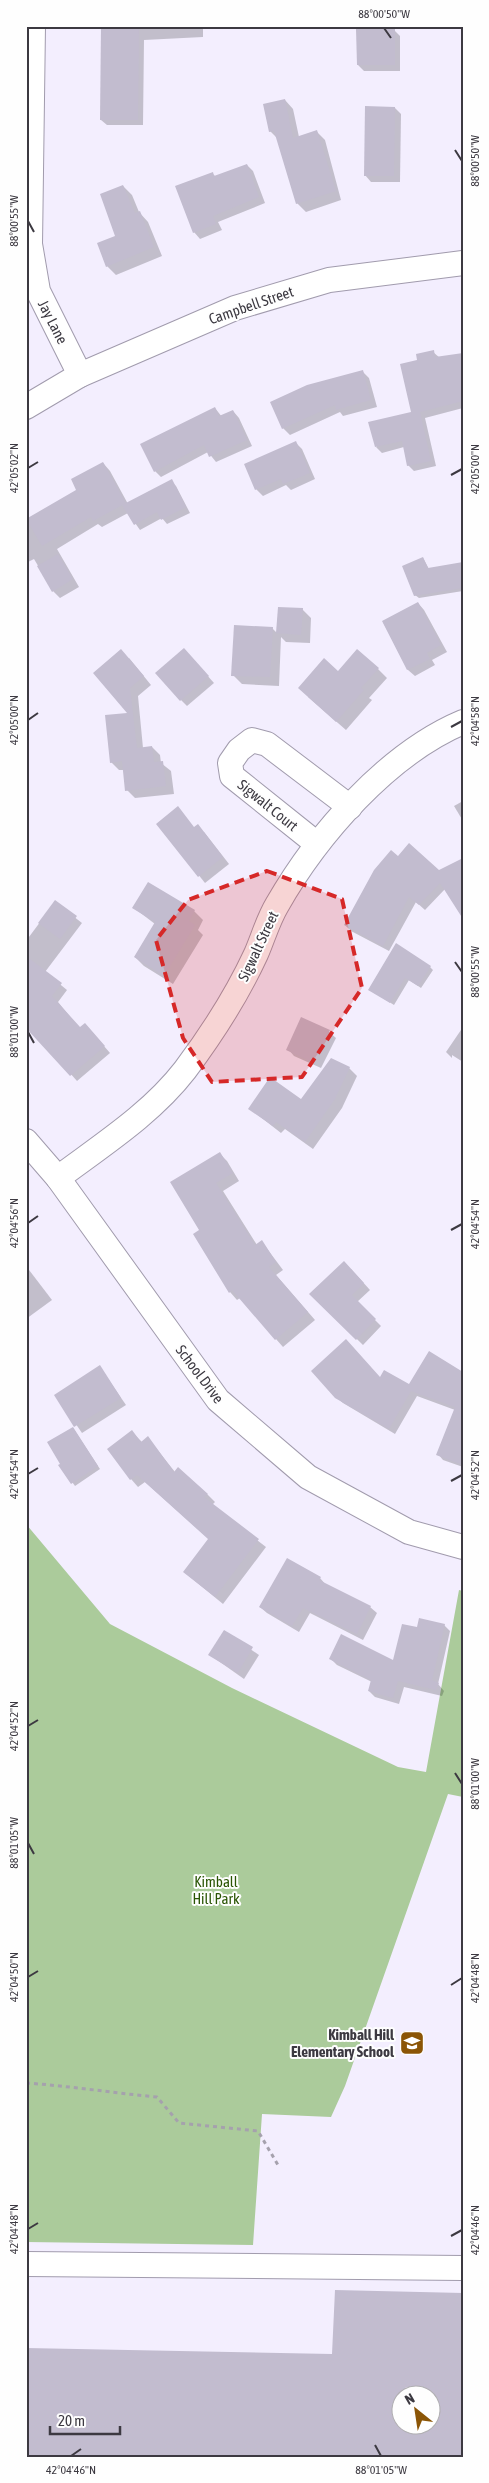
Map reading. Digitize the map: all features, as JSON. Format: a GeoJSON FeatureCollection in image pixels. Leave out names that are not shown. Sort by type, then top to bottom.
{"type":"FeatureCollection","features":[{"type":"Feature","properties":{"kind":"street","name":"Jay Lane"},"geometry":{"type":"LineString","coordinates":[[33,26],[30,244],[38,291],[80,375]]}},
{"type":"Feature","properties":{"kind":"street","name":"Campbell Street"},"geometry":{"type":"LineString","coordinates":[[26,406],[80,375],[235,308],[329,280],[463,263]]}},
{"type":"Feature","properties":{"kind":"street","name":"Sigwalt Street"},"geometry":{"type":"LineString","coordinates":[[58,1178],[153,1106],[184,1071],[234,997],[256,954],[276,907],[317,844],[350,807],[403,757],[438,732],[463,722]]}},
{"type":"Feature","properties":{"kind":"street","name":"Sigwalt Court"},"geometry":{"type":"LineString","coordinates":[[317,844],[232,776],[230,763],[239,750],[252,740],[267,744],[350,807]]}},
{"type":"Feature","properties":{"kind":"street","name":"School Drive"},"geometry":{"type":"LineString","coordinates":[[26,1141],[58,1178],[223,1405],[308,1478],[409,1532],[463,1548]]}},
{"type":"Feature","properties":{"kind":"street"},"geometry":{"type":"LineString","coordinates":[[26,2264],[463,2268]]}},
{"type":"Feature","properties":{"kind":"path"},"geometry":{"type":"LineString","coordinates":[[26,2083],[61,2085],[105,2093],[157,2097],[179,2123],[258,2131],[278,2165]]}},
{"type":"Feature","properties":{"kind":"highlighted area"},"geometry":{"type":"Polygon","coordinates":[[[267,871],[342,899],[362,988],[302,1077],[212,1082],[183,1038],[156,940],[188,900],[267,871]]]}},
{"type":"Feature","properties":{"kind":"green space","name":"Kimball Hill Park"},"geometry":{"type":"Polygon","coordinates":[[[26,1524],[110,1624],[232,1688],[398,1767],[426,1772],[459,1590],[463,1591],[463,1797],[448,1794],[345,2086],[331,2117],[262,2114],[253,2245],[26,2242],[26,1524]]]}},
{"type":"Feature","properties":{"kind":"building"},"geometry":{"type":"Polygon","coordinates":[[[101,26],[139,26],[138,120],[100,120],[101,26]]]}},
{"type":"Feature","properties":{"kind":"building"},"geometry":{"type":"Polygon","coordinates":[[[395,28],[395,65],[357,65],[356,29],[395,28]]]}},
{"type":"Feature","properties":{"kind":"building"},"geometry":{"type":"Polygon","coordinates":[[[285,99],[293,138],[317,130],[336,191],[296,204],[274,131],[269,132],[263,104],[285,99]]]}},
{"type":"Feature","properties":{"kind":"building"},"geometry":{"type":"Polygon","coordinates":[[[365,106],[395,107],[394,176],[364,176],[365,106]]]}},
{"type":"Feature","properties":{"kind":"building"},"geometry":{"type":"Polygon","coordinates":[[[247,164],[259,197],[213,216],[216,224],[193,233],[175,186],[213,172],[214,176],[247,164]]]}},
{"type":"Feature","properties":{"kind":"building"},"geometry":{"type":"Polygon","coordinates":[[[123,185],[135,213],[140,211],[154,247],[106,267],[97,243],[115,236],[100,194],[123,185]]]}},
{"type":"Feature","properties":{"kind":"building"},"geometry":{"type":"Polygon","coordinates":[[[434,350],[435,357],[463,353],[463,401],[420,412],[431,461],[407,466],[402,441],[375,447],[368,422],[411,412],[400,364],[417,360],[416,354],[434,350]]]}},
{"type":"Feature","properties":{"kind":"building"},"geometry":{"type":"Polygon","coordinates":[[[363,370],[371,400],[336,410],[335,405],[282,429],[270,402],[307,385],[363,370]]]}},
{"type":"Feature","properties":{"kind":"building"},"geometry":{"type":"Polygon","coordinates":[[[215,407],[219,416],[233,410],[247,440],[209,457],[204,445],[154,472],[140,444],[215,407]]]}},
{"type":"Feature","properties":{"kind":"building"},"geometry":{"type":"Polygon","coordinates":[[[296,441],[310,473],[283,484],[281,479],[255,490],[244,464],[296,441]]]}},
{"type":"Feature","properties":{"kind":"building"},"geometry":{"type":"Polygon","coordinates":[[[103,462],[126,503],[93,521],[91,517],[42,546],[26,519],[76,490],[71,479],[103,462]]]}},
{"type":"Feature","properties":{"kind":"building"},"geometry":{"type":"Polygon","coordinates":[[[172,479],[186,507],[161,520],[157,512],[134,525],[122,505],[172,479]]]}},
{"type":"Feature","properties":{"kind":"building"},"geometry":{"type":"Polygon","coordinates":[[[58,554],[73,579],[52,592],[37,566],[58,554]]]}},
{"type":"Feature","properties":{"kind":"building"},"geometry":{"type":"Polygon","coordinates":[[[423,557],[428,568],[463,562],[463,588],[414,596],[402,566],[423,557]]]}},
{"type":"Feature","properties":{"kind":"building"},"geometry":{"type":"Polygon","coordinates":[[[418,602],[441,645],[427,653],[430,659],[407,670],[382,621],[418,602]]]}},
{"type":"Feature","properties":{"kind":"building"},"geometry":{"type":"Polygon","coordinates":[[[278,607],[303,608],[301,635],[276,633],[278,607]]]}},
{"type":"Feature","properties":{"kind":"building"},"geometry":{"type":"Polygon","coordinates":[[[234,625],[273,627],[270,677],[231,676],[234,625]]]}},
{"type":"Feature","properties":{"kind":"building"},"geometry":{"type":"Polygon","coordinates":[[[184,648],[209,676],[180,701],[155,673],[184,648]]]}},
{"type":"Feature","properties":{"kind":"building"},"geometry":{"type":"Polygon","coordinates":[[[121,649],[144,676],[130,688],[137,748],[152,746],[154,762],[163,761],[166,786],[125,791],[122,761],[110,763],[105,715],[127,713],[93,673],[121,649]]]}},
{"type":"Feature","properties":{"kind":"building"},"geometry":{"type":"Polygon","coordinates":[[[357,649],[379,668],[361,688],[364,690],[336,722],[298,688],[324,658],[338,671],[357,649]]]}},
{"type":"Feature","properties":{"kind":"building"},"geometry":{"type":"Polygon","coordinates":[[[178,806],[194,827],[198,824],[223,857],[198,877],[156,824],[178,806]]]}},
{"type":"Feature","properties":{"kind":"building"},"geometry":{"type":"Polygon","coordinates":[[[409,843],[439,870],[463,858],[463,919],[440,883],[419,905],[409,897],[383,946],[344,925],[374,870],[391,850],[398,856],[409,843]]]}},
{"type":"Feature","properties":{"kind":"building"},"geometry":{"type":"Polygon","coordinates":[[[148,882],[195,910],[189,921],[195,925],[164,976],[134,957],[155,922],[132,908],[148,882]]]}},
{"type":"Feature","properties":{"kind":"building"},"geometry":{"type":"Polygon","coordinates":[[[55,900],[77,916],[60,939],[38,923],[55,900]]]}},
{"type":"Feature","properties":{"kind":"building"},"geometry":{"type":"Polygon","coordinates":[[[396,943],[431,966],[418,986],[405,978],[390,1003],[368,990],[396,943]]]}},
{"type":"Feature","properties":{"kind":"building"},"geometry":{"type":"Polygon","coordinates":[[[26,956],[62,983],[52,996],[80,1027],[85,1023],[105,1046],[70,1076],[26,1028],[26,956]]]}},
{"type":"Feature","properties":{"kind":"building"},"geometry":{"type":"Polygon","coordinates":[[[301,1017],[330,1030],[314,1063],[286,1050],[301,1017]]]}},
{"type":"Feature","properties":{"kind":"building"},"geometry":{"type":"Polygon","coordinates":[[[331,1058],[350,1067],[335,1099],[305,1142],[276,1122],[273,1126],[248,1109],[270,1077],[301,1099],[331,1058]]]}},
{"type":"Feature","properties":{"kind":"building"},"geometry":{"type":"Polygon","coordinates":[[[220,1152],[233,1173],[216,1183],[255,1245],[262,1240],[276,1262],[269,1267],[308,1312],[275,1340],[232,1290],[229,1293],[193,1234],[199,1230],[170,1182],[220,1152]]]}},
{"type":"Feature","properties":{"kind":"building"},"geometry":{"type":"Polygon","coordinates":[[[344,1261],[364,1283],[352,1295],[376,1319],[356,1340],[309,1294],[344,1261]]]}},
{"type":"Feature","properties":{"kind":"building"},"geometry":{"type":"Polygon","coordinates":[[[346,1339],[380,1377],[384,1370],[409,1384],[429,1351],[463,1372],[463,1465],[436,1455],[455,1407],[411,1391],[389,1429],[335,1398],[311,1371],[346,1339]]]}},
{"type":"Feature","properties":{"kind":"building"},"geometry":{"type":"Polygon","coordinates":[[[100,1365],[121,1398],[74,1427],[54,1395],[100,1365]]]}},
{"type":"Feature","properties":{"kind":"building"},"geometry":{"type":"Polygon","coordinates":[[[73,1427],[98,1466],[71,1484],[58,1465],[60,1464],[47,1442],[73,1427]]]}},
{"type":"Feature","properties":{"kind":"building"},"geometry":{"type":"Polygon","coordinates":[[[132,1430],[141,1442],[148,1436],[174,1472],[178,1467],[208,1494],[204,1497],[259,1539],[215,1597],[183,1572],[208,1539],[137,1475],[130,1480],[107,1449],[132,1430]]]}},
{"type":"Feature","properties":{"kind":"building"},"geometry":{"type":"Polygon","coordinates":[[[287,1558],[321,1577],[319,1580],[371,1606],[357,1634],[303,1608],[292,1626],[259,1607],[287,1558]]]}},
{"type":"Feature","properties":{"kind":"building"},"geometry":{"type":"Polygon","coordinates":[[[419,1618],[445,1624],[432,1680],[439,1683],[436,1690],[398,1681],[393,1698],[368,1691],[371,1680],[329,1659],[341,1634],[393,1660],[402,1624],[417,1627],[419,1618]]]}},
{"type":"Feature","properties":{"kind":"building"},"geometry":{"type":"Polygon","coordinates":[[[224,1630],[253,1647],[238,1673],[208,1655],[224,1630]]]}},
{"type":"Feature","properties":{"kind":"building"},"geometry":{"type":"Polygon","coordinates":[[[335,2290],[463,2293],[463,2457],[26,2457],[26,2348],[332,2354],[335,2290]]]}},
{"type":"Feature","properties":{"kind":"place","name":"Kimball Hill Elementary School"},"geometry":{"type":"Point","coordinates":[412,2043]}}]}
